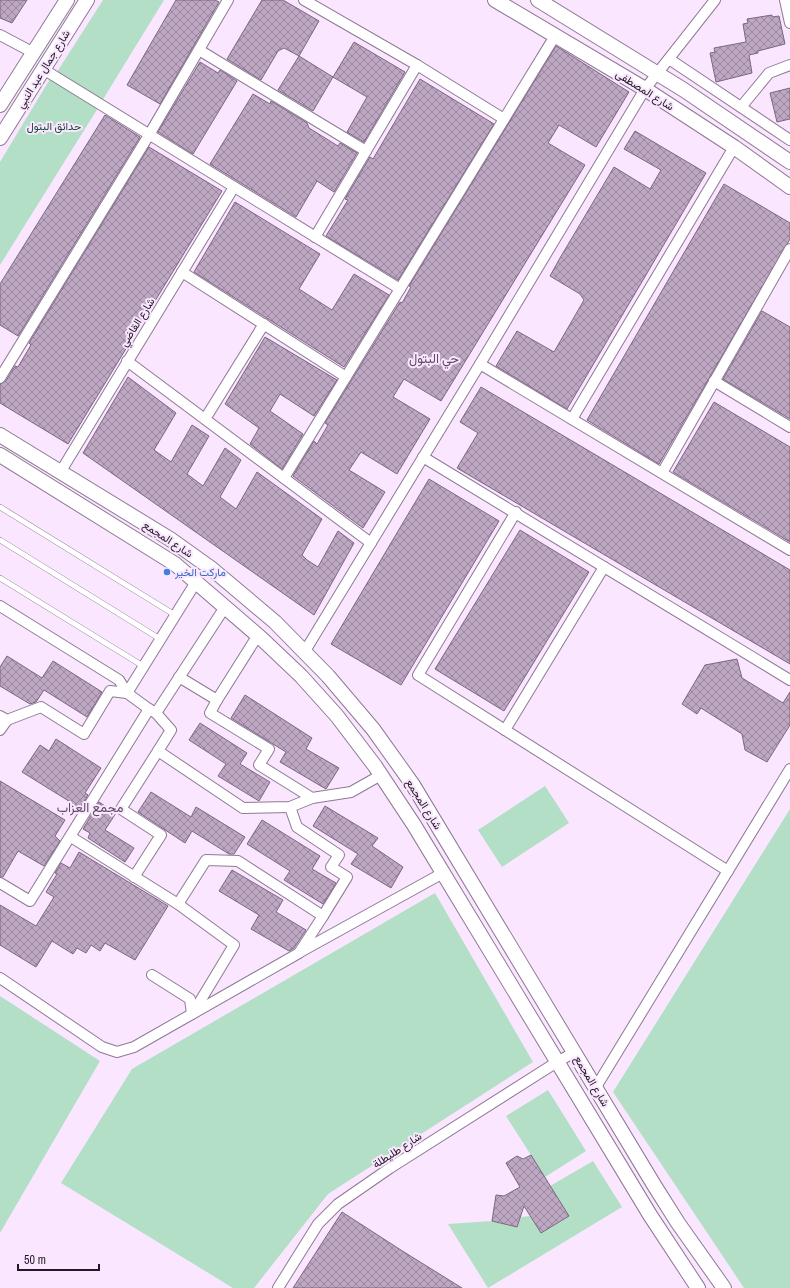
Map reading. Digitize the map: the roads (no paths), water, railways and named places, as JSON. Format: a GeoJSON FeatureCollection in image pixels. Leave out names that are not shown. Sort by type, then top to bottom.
{"type":"FeatureCollection","features":[{"type":"Feature","properties":{"kind":"street","name":"شارع جمال عبد النبي"},"geometry":{"type":"LineString","coordinates":[[0,105],[67,0]]}},
{"type":"Feature","properties":{"kind":"street","name":"شارع جمال عبد النبي"},"geometry":{"type":"LineString","coordinates":[[0,138],[87,0]]}},
{"type":"Feature","properties":{"kind":"street"},"geometry":{"type":"LineString","coordinates":[[0,378],[149,135],[228,0]]}},
{"type":"Feature","properties":{"kind":"street"},"geometry":{"type":"LineString","coordinates":[[304,0],[418,65],[504,119]]}},
{"type":"Feature","properties":{"kind":"street","name":"شارع المصطفى"},"geometry":{"type":"LineString","coordinates":[[496,0],[645,89],[734,147],[790,187]]}},
{"type":"Feature","properties":{"kind":"street","name":"شارع المصطفى"},"geometry":{"type":"LineString","coordinates":[[538,0],[684,90],[790,162]]}},
{"type":"Feature","properties":{"kind":"street"},"geometry":{"type":"LineString","coordinates":[[305,651],[645,89],[715,0]]}},
{"type":"Feature","properties":{"kind":"street"},"geometry":{"type":"LineString","coordinates":[[784,0],[790,23]]}},
{"type":"Feature","properties":{"kind":"street"},"geometry":{"type":"LineString","coordinates":[[0,35],[34,53]]}},
{"type":"Feature","properties":{"kind":"street"},"geometry":{"type":"LineString","coordinates":[[284,478],[555,36]]}},
{"type":"Feature","properties":{"kind":"street"},"geometry":{"type":"LineString","coordinates":[[199,50],[366,151]]}},
{"type":"Feature","properties":{"kind":"street"},"geometry":{"type":"LineString","coordinates":[[669,59],[790,140]]}},
{"type":"Feature","properties":{"kind":"street"},"geometry":{"type":"LineString","coordinates":[[314,237],[418,65]]}},
{"type":"Feature","properties":{"kind":"street"},"geometry":{"type":"LineString","coordinates":[[741,107],[769,73],[790,65]]}},
{"type":"Feature","properties":{"kind":"street"},"geometry":{"type":"LineString","coordinates":[[43,69],[400,289]]}},
{"type":"Feature","properties":{"kind":"street"},"geometry":{"type":"LineString","coordinates":[[572,419],[734,147]]}},
{"type":"Feature","properties":{"kind":"street","name":"شارع القاضي"},"geometry":{"type":"LineString","coordinates":[[61,471],[234,187]]}},
{"type":"Feature","properties":{"kind":"street"},"geometry":{"type":"LineString","coordinates":[[662,473],[790,249]]}},
{"type":"Feature","properties":{"kind":"street"},"geometry":{"type":"LineString","coordinates":[[182,272],[346,377]]}},
{"type":"Feature","properties":{"kind":"street"},"geometry":{"type":"LineString","coordinates":[[204,419],[264,324]]}},
{"type":"Feature","properties":{"kind":"street"},"geometry":{"type":"LineString","coordinates":[[127,361],[371,543]]}},
{"type":"Feature","properties":{"kind":"street"},"geometry":{"type":"LineString","coordinates":[[480,364],[790,550]]}},
{"type":"Feature","properties":{"kind":"street"},"geometry":{"type":"LineString","coordinates":[[714,381],[790,427]]}},
{"type":"Feature","properties":{"kind":"street","name":"شارع المجمع"},"geometry":{"type":"LineString","coordinates":[[0,435],[61,471],[198,558],[244,595],[305,651],[368,724],[413,785],[678,1223],[724,1288]]}},
{"type":"Feature","properties":{"kind":"street"},"geometry":{"type":"LineString","coordinates":[[19,467],[8,456],[9,450],[12,449],[33,459],[45,462]]}},
{"type":"Feature","properties":{"kind":"street","name":"شارع المجمع"},"geometry":{"type":"LineString","coordinates":[[0,455],[191,577],[258,635],[319,696],[354,737],[414,825],[653,1221],[698,1288]]}},
{"type":"Feature","properties":{"kind":"street"},"geometry":{"type":"LineString","coordinates":[[423,457],[516,512],[790,680]]}},
{"type":"Feature","properties":{"kind":"street"},"geometry":{"type":"LineString","coordinates":[[516,512],[418,675],[728,871]]}},
{"type":"Feature","properties":{"kind":"street"},"geometry":{"type":"LineString","coordinates":[[160,556],[168,557],[173,554],[174,546],[170,539]]}},
{"type":"Feature","properties":{"kind":"street"},"geometry":{"type":"LineString","coordinates":[[127,693],[175,616],[191,577],[183,565],[185,559],[190,556],[198,558]]}},
{"type":"Feature","properties":{"kind":"street"},"geometry":{"type":"LineString","coordinates":[[505,730],[604,567]]}},
{"type":"Feature","properties":{"kind":"street"},"geometry":{"type":"LineString","coordinates":[[0,606],[119,680],[127,693],[153,711],[171,730],[121,809],[161,835],[134,877]]}},
{"type":"Feature","properties":{"kind":"street"},"geometry":{"type":"LineString","coordinates":[[0,883],[30,901],[153,711],[179,677],[225,607]]}},
{"type":"Feature","properties":{"kind":"street"},"geometry":{"type":"LineString","coordinates":[[258,635],[210,712],[269,749],[259,765],[312,798]]}},
{"type":"Feature","properties":{"kind":"street"},"geometry":{"type":"LineString","coordinates":[[179,677],[218,700]]}},
{"type":"Feature","properties":{"kind":"street"},"geometry":{"type":"LineString","coordinates":[[0,730],[4,718],[41,707],[84,734],[110,691],[127,693]]}},
{"type":"Feature","properties":{"kind":"street"},"geometry":{"type":"LineString","coordinates":[[158,751],[243,808],[290,807],[312,798],[351,792],[381,775]]}},
{"type":"Feature","properties":{"kind":"street"},"geometry":{"type":"LineString","coordinates":[[596,1088],[790,769]]}},
{"type":"Feature","properties":{"kind":"street"},"geometry":{"type":"LineString","coordinates":[[290,807],[297,827],[340,854],[331,867],[347,877],[298,953]]}},
{"type":"Feature","properties":{"kind":"street"},"geometry":{"type":"LineString","coordinates":[[71,837],[178,904],[234,945],[192,1014]]}},
{"type":"Feature","properties":{"kind":"street"},"geometry":{"type":"LineString","coordinates":[[178,904],[206,860],[238,861],[322,916]]}},
{"type":"Feature","properties":{"kind":"street"},"geometry":{"type":"LineString","coordinates":[[0,978],[102,1046],[117,1052],[134,1047],[298,953],[443,873]]}},
{"type":"Feature","properties":{"kind":"street"},"geometry":{"type":"LineString","coordinates":[[152,975],[190,999],[192,1014]]}},
{"type":"Feature","properties":{"kind":"street","name":"شارع طليطلة"},"geometry":{"type":"LineString","coordinates":[[278,1288],[318,1224],[338,1204],[396,1164],[575,1052]]}},
{"type":"Feature","properties":{"kind":"lane"},"geometry":{"type":"LineString","coordinates":[[0,507],[175,616]]}},
{"type":"Feature","properties":{"kind":"lane"},"geometry":{"type":"LineString","coordinates":[[0,540],[160,639]]}},
{"type":"Feature","properties":{"kind":"lane"},"geometry":{"type":"LineString","coordinates":[[0,578],[143,666]]}},
{"type":"Feature","properties":{"kind":"place","name":"ماركت الخير"},"geometry":{"type":"Point","coordinates":[167,572]}},
{"type":"Feature","properties":{"kind":"district","name":"حي البتول"},"geometry":{"type":"Point","coordinates":[434,358]}},
{"type":"Feature","properties":{"kind":"district","name":"مجمع العزاب"},"geometry":{"type":"Point","coordinates":[90,807]}},
{"type":"Feature","properties":{"kind":"park label","name":"حدائق البتول"},"geometry":{"type":"Point","coordinates":[54,126]}}]}
